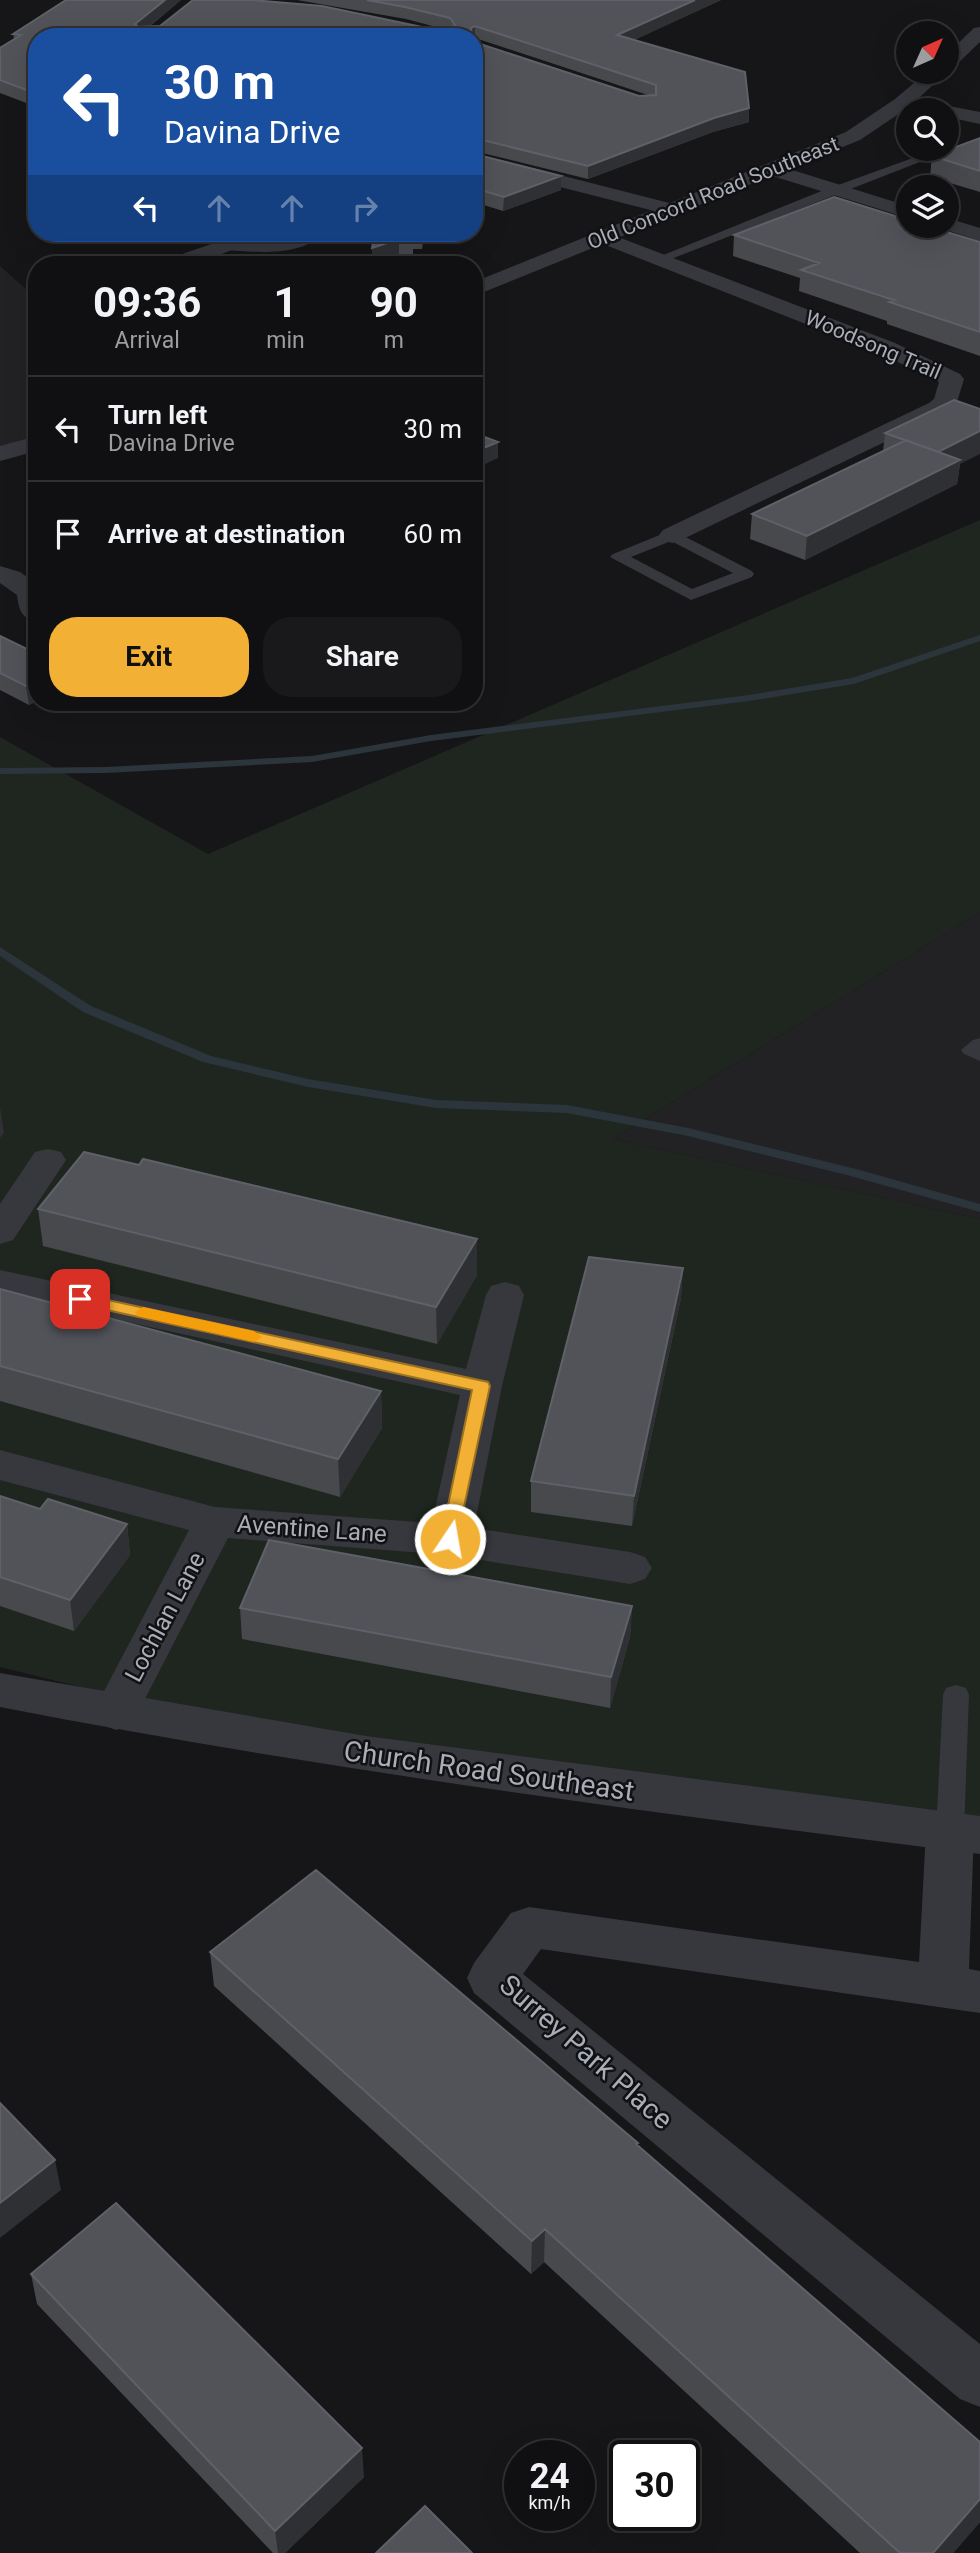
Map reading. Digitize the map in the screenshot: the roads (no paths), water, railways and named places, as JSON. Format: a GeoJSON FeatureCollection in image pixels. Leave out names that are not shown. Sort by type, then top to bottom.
{"type":"FeatureCollection","features":[{"type":"Feature","properties":{"kind":"street"},"geometry":{"type":"LineString","coordinates":[[959,52],[980,32]]}},
{"type":"Feature","properties":{"kind":"street","name":"Old Concord Road Southeast"},"geometry":{"type":"LineString","coordinates":[[908,98],[924,84]]}},
{"type":"Feature","properties":{"kind":"street","name":"Old Concord Road Southeast"},"geometry":{"type":"LineString","coordinates":[[483,286],[853,136],[896,107]]}},
{"type":"Feature","properties":{"kind":"street"},"geometry":{"type":"LineString","coordinates":[[959,114],[980,118]]}},
{"type":"Feature","properties":{"kind":"street"},"geometry":{"type":"LineString","coordinates":[[483,161],[674,210]]}},
{"type":"Feature","properties":{"kind":"street"},"geometry":{"type":"LineString","coordinates":[[774,170],[896,208]]}},
{"type":"Feature","properties":{"kind":"street"},"geometry":{"type":"LineString","coordinates":[[959,228],[980,235]]}},
{"type":"Feature","properties":{"kind":"street","name":"Woodsong Trail"},"geometry":{"type":"LineString","coordinates":[[605,238],[887,348],[952,379],[945,402],[937,408],[672,535]]}},
{"type":"Feature","properties":{"kind":"street"},"geometry":{"type":"LineString","coordinates":[[193,256],[223,242]]}},
{"type":"Feature","properties":{"kind":"street"},"geometry":{"type":"LineString","coordinates":[[0,454],[28,446]]}},
{"type":"Feature","properties":{"kind":"street"},"geometry":{"type":"LineString","coordinates":[[0,574],[11,578],[28,591]]}},
{"type":"Feature","properties":{"kind":"street"},"geometry":{"type":"LineString","coordinates":[[0,1232],[48,1160]]}},
{"type":"Feature","properties":{"kind":"street"},"geometry":{"type":"LineString","coordinates":[[0,1282],[482,1386]]}},
{"type":"Feature","properties":{"kind":"street"},"geometry":{"type":"LineString","coordinates":[[450,1539],[482,1386],[505,1295]]}},
{"type":"Feature","properties":{"kind":"street","name":"Aventine Lane"},"geometry":{"type":"LineString","coordinates":[[0,1465],[215,1522],[450,1539],[630,1568]]}},
{"type":"Feature","properties":{"kind":"street","name":"Lochlan Lane"},"geometry":{"type":"LineString","coordinates":[[116,1712],[215,1522]]}},
{"type":"Feature","properties":{"kind":"street","name":"Church Road Southeast"},"geometry":{"type":"LineString","coordinates":[[0,1690],[438,1766],[965,1833]]}},
{"type":"Feature","properties":{"kind":"street","name":"Surrey Park Place"},"geometry":{"type":"LineString","coordinates":[[965,1833],[962,1990],[530,1927],[492,1978],[980,2379]]}},
{"type":"Feature","properties":{"kind":"lane"},"geometry":{"type":"LineString","coordinates":[[662,258],[833,188],[911,161]]}},
{"type":"Feature","properties":{"kind":"lane"},"geometry":{"type":"LineString","coordinates":[[240,242],[271,250],[304,242]]}},
{"type":"Feature","properties":{"kind":"lane"},"geometry":{"type":"LineString","coordinates":[[672,535],[709,555],[746,574],[691,595],[618,557],[672,535]]}},
{"type":"Feature","properties":{"kind":"lane"},"geometry":{"type":"LineString","coordinates":[[980,1044],[971,1050],[980,1055]]}},
{"type":"Feature","properties":{"kind":"lane"},"geometry":{"type":"LineString","coordinates":[[956,1695],[965,1833]]}},
{"type":"Feature","properties":{"kind":"waterway"},"geometry":{"type":"LineString","coordinates":[[0,771],[106,770],[312,759],[431,738],[749,698],[854,681],[980,638]]}},
{"type":"Feature","properties":{"kind":"waterway"},"geometry":{"type":"LineString","coordinates":[[0,951],[87,1009],[207,1059],[308,1083],[436,1104],[567,1109],[688,1132],[851,1172],[980,1208]]}}]}
